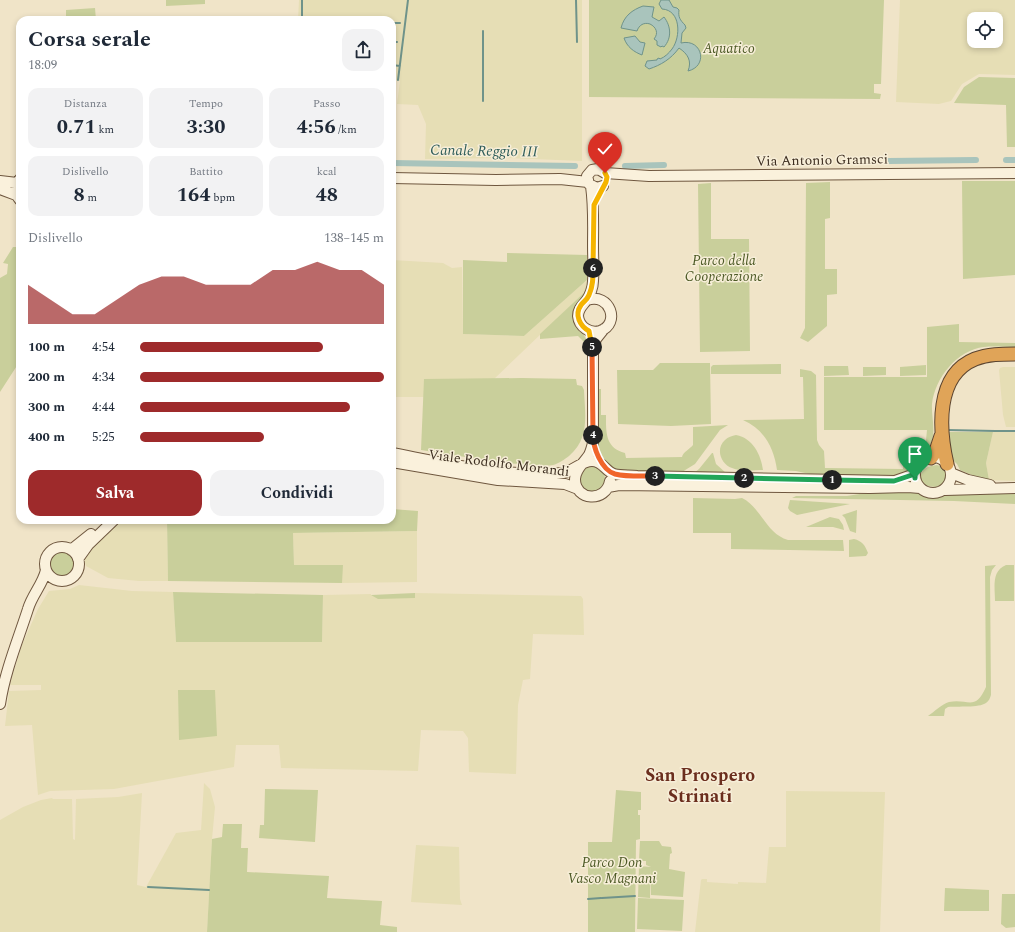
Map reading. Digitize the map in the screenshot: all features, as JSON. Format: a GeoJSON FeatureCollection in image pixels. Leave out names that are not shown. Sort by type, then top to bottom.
{"type":"FeatureCollection","features":[{"type":"Feature","properties":{"kind":"highway"},"geometry":{"type":"LineString","coordinates":[[931,458],[938,446],[946,392],[962,368],[974,360],[985,356],[1015,354]]}},
{"type":"Feature","properties":{"kind":"highway"},"geometry":{"type":"LineString","coordinates":[[941,432],[949,468]]}},
{"type":"Feature","properties":{"kind":"street","name":"Via Antonio Gramsci"},"geometry":{"type":"LineString","coordinates":[[589,181],[596,169],[601,169],[605,180]]}},
{"type":"Feature","properties":{"kind":"street","name":"Via Antonio Gramsci"},"geometry":{"type":"LineString","coordinates":[[396,178],[496,180],[560,178],[589,181],[597,188],[605,180],[629,175],[1015,173]]}},
{"type":"Feature","properties":{"kind":"street"},"geometry":{"type":"LineString","coordinates":[[594,205],[605,180]]}},
{"type":"Feature","properties":{"kind":"street"},"geometry":{"type":"LineString","coordinates":[[0,181],[16,181]]}},
{"type":"Feature","properties":{"kind":"street"},"geometry":{"type":"LineString","coordinates":[[587,300],[593,282],[594,205],[589,181]]}},
{"type":"Feature","properties":{"kind":"street"},"geometry":{"type":"LineString","coordinates":[[0,189],[16,196]]}},
{"type":"Feature","properties":{"kind":"street"},"geometry":{"type":"LineString","coordinates":[[593,282],[599,295],[608,305],[612,316],[608,325],[596,339],[593,349]]}},
{"type":"Feature","properties":{"kind":"street"},"geometry":{"type":"LineString","coordinates":[[603,301],[595,298],[587,300],[582,304],[578,316],[580,323],[589,331],[594,332],[604,329]]}},
{"type":"Feature","properties":{"kind":"street"},"geometry":{"type":"LineString","coordinates":[[589,331],[593,349],[593,443],[597,455],[605,467],[610,480],[608,487]]}},
{"type":"Feature","properties":{"kind":"street"},"geometry":{"type":"LineString","coordinates":[[582,465],[589,454],[593,443]]}},
{"type":"Feature","properties":{"kind":"street","name":"Viale Rodolfo Morandi"},"geometry":{"type":"LineString","coordinates":[[396,454],[487,470],[512,472],[563,473],[588,462],[594,461],[614,474],[636,476],[890,481],[915,474]]}},
{"type":"Feature","properties":{"kind":"street"},"geometry":{"type":"LineString","coordinates":[[920,488],[916,481],[915,474],[918,465],[931,458]]}},
{"type":"Feature","properties":{"kind":"street","name":"Viale Rodolfo Morandi"},"geometry":{"type":"LineString","coordinates":[[931,458],[940,458],[949,468],[968,480],[1000,488]]}},
{"type":"Feature","properties":{"kind":"street","name":"Viale Rodolfo Morandi"},"geometry":{"type":"LineString","coordinates":[[396,463],[498,480],[565,484],[578,489],[585,495],[593,497],[602,494],[608,487],[619,485],[824,488],[908,487],[920,488],[932,494],[945,490],[1015,488]]}},
{"type":"Feature","properties":{"kind":"street","name":"Viale Rodolfo Morandi"},"geometry":{"type":"LineString","coordinates":[[578,489],[575,476],[577,470],[582,465]]}},
{"type":"Feature","properties":{"kind":"street"},"geometry":{"type":"LineString","coordinates":[[945,490],[950,482],[949,468]]}},
{"type":"Feature","properties":{"kind":"street"},"geometry":{"type":"LineString","coordinates":[[71,550],[84,541],[102,524]]}},
{"type":"Feature","properties":{"kind":"street"},"geometry":{"type":"LineString","coordinates":[[78,559],[88,545],[110,524]]}},
{"type":"Feature","properties":{"kind":"street"},"geometry":{"type":"LineString","coordinates":[[0,704],[9,664],[28,608],[44,578],[46,558],[53,550],[62,547],[71,550],[75,553],[78,559],[79,567],[74,577],[64,581],[58,581],[46,587],[31,611],[26,615]]}},
{"type":"Feature","properties":{"kind":"street"},"geometry":{"type":"LineString","coordinates":[[46,570],[50,576],[58,581]]}},
{"type":"Feature","properties":{"kind":"shaded area"},"geometry":{"type":"Polygon","coordinates":[[[299,0],[582,0],[582,161],[505,158],[425,159],[426,124],[418,105],[397,104],[400,81],[396,80],[396,16],[298,16],[299,0]]]}},
{"type":"Feature","properties":{"kind":"shaded area"},"geometry":{"type":"Polygon","coordinates":[[[900,0],[1015,0],[1015,75],[979,74],[962,84],[951,101],[939,104],[896,102],[900,0]]]}},
{"type":"Feature","properties":{"kind":"shaded area"},"geometry":{"type":"Polygon","coordinates":[[[396,260],[443,263],[452,268],[462,267],[463,334],[524,336],[588,279],[588,289],[494,379],[425,379],[424,397],[396,397],[396,260]]]}},
{"type":"Feature","properties":{"kind":"shaded area"},"geometry":{"type":"Polygon","coordinates":[[[1003,367],[1015,367],[1015,427],[1006,427],[1003,415],[999,370],[1003,367]]]}},
{"type":"Feature","properties":{"kind":"shaded area"},"geometry":{"type":"Polygon","coordinates":[[[1015,430],[1015,481],[989,480],[986,463],[993,432],[1015,430]]]}},
{"type":"Feature","properties":{"kind":"shaded area"},"geometry":{"type":"Polygon","coordinates":[[[115,524],[167,524],[168,581],[139,581],[108,578],[86,566],[84,558],[91,548],[115,524]]]}},
{"type":"Feature","properties":{"kind":"shaded area"},"geometry":{"type":"Polygon","coordinates":[[[417,531],[417,582],[342,583],[342,565],[294,565],[293,533],[417,531]]]}},
{"type":"Feature","properties":{"kind":"shaded area"},"geometry":{"type":"Polygon","coordinates":[[[79,585],[132,591],[173,592],[176,642],[322,641],[323,595],[371,594],[415,598],[415,593],[581,596],[583,599],[584,635],[533,634],[530,679],[523,680],[518,705],[516,774],[469,772],[468,738],[463,731],[421,730],[418,771],[281,768],[279,745],[236,745],[234,767],[114,789],[50,791],[38,795],[32,725],[5,726],[9,691],[41,690],[41,685],[10,685],[21,647],[38,609],[49,591],[70,589],[79,585]]]}},
{"type":"Feature","properties":{"kind":"shaded area"},"geometry":{"type":"Polygon","coordinates":[[[204,783],[210,789],[215,807],[207,932],[0,932],[0,820],[23,807],[41,800],[52,798],[72,799],[73,839],[75,840],[76,799],[118,797],[142,793],[137,885],[146,887],[176,833],[201,830],[204,783]]]}},
{"type":"Feature","properties":{"kind":"shaded area"},"geometry":{"type":"Polygon","coordinates":[[[786,791],[885,792],[880,932],[695,932],[702,879],[707,879],[707,882],[738,884],[738,882],[766,883],[769,847],[786,847],[786,791]]]}},
{"type":"Feature","properties":{"kind":"shaded area"},"geometry":{"type":"Polygon","coordinates":[[[416,845],[459,847],[460,899],[462,905],[411,902],[416,845]]]}},
{"type":"Feature","properties":{"kind":"green space"},"geometry":{"type":"Polygon","coordinates":[[[166,0],[205,0],[205,4],[166,6],[166,0]]]}},
{"type":"Feature","properties":{"kind":"green space","name":"Aquatico"},"geometry":{"type":"Polygon","coordinates":[[[589,0],[884,0],[881,84],[874,84],[874,93],[881,94],[880,99],[589,97],[589,0]]]}},
{"type":"Feature","properties":{"kind":"green space"},"geometry":{"type":"Polygon","coordinates":[[[95,8],[96,16],[66,16],[66,10],[95,8]]]}},
{"type":"Feature","properties":{"kind":"green space"},"geometry":{"type":"Polygon","coordinates":[[[979,77],[1015,78],[1015,147],[1007,147],[1006,105],[954,103],[964,87],[979,77]]]}},
{"type":"Feature","properties":{"kind":"green space"},"geometry":{"type":"Polygon","coordinates":[[[962,181],[1015,181],[1015,275],[963,279],[962,181]]]}},
{"type":"Feature","properties":{"kind":"green space"},"geometry":{"type":"Polygon","coordinates":[[[830,182],[830,218],[825,219],[825,269],[837,269],[837,294],[827,295],[827,326],[808,342],[800,338],[805,328],[806,183],[830,182]]]}},
{"type":"Feature","properties":{"kind":"green space","name":"Parco della Cooperazione"},"geometry":{"type":"Polygon","coordinates":[[[711,183],[711,239],[749,239],[750,351],[700,352],[698,184],[711,183]]]}},
{"type":"Feature","properties":{"kind":"green space"},"geometry":{"type":"Polygon","coordinates":[[[13,247],[16,247],[16,367],[0,392],[0,278],[7,274],[8,264],[3,263],[13,247]]]}},
{"type":"Feature","properties":{"kind":"green space"},"geometry":{"type":"Polygon","coordinates":[[[507,253],[587,255],[588,279],[524,336],[463,334],[463,260],[507,262],[507,253]]]}},
{"type":"Feature","properties":{"kind":"green space"},"geometry":{"type":"Polygon","coordinates":[[[588,289],[578,305],[583,333],[587,341],[586,344],[578,336],[540,339],[540,334],[588,289]]]}},
{"type":"Feature","properties":{"kind":"green space"},"geometry":{"type":"Polygon","coordinates":[[[959,324],[959,342],[1015,343],[1015,347],[984,347],[974,349],[956,359],[949,367],[943,375],[934,394],[932,404],[933,435],[932,441],[925,451],[927,430],[824,430],[824,377],[927,377],[927,327],[959,324]]]}},
{"type":"Feature","properties":{"kind":"green space"},"geometry":{"type":"Polygon","coordinates":[[[660,363],[710,363],[711,424],[671,426],[618,424],[617,370],[653,370],[660,363]]]}},
{"type":"Feature","properties":{"kind":"green space"},"geometry":{"type":"Polygon","coordinates":[[[781,364],[781,374],[711,374],[711,367],[713,365],[781,364]]]}},
{"type":"Feature","properties":{"kind":"green space"},"geometry":{"type":"Polygon","coordinates":[[[926,365],[926,375],[900,376],[900,367],[926,365]]]}},
{"type":"Feature","properties":{"kind":"green space"},"geometry":{"type":"Polygon","coordinates":[[[824,366],[848,366],[849,375],[824,376],[824,366]]]}},
{"type":"Feature","properties":{"kind":"green space"},"geometry":{"type":"Polygon","coordinates":[[[863,367],[886,367],[886,375],[863,376],[863,367]]]}},
{"type":"Feature","properties":{"kind":"green space"},"geometry":{"type":"Polygon","coordinates":[[[800,369],[811,371],[816,375],[817,440],[824,451],[825,468],[903,469],[903,452],[909,464],[907,472],[900,477],[814,475],[796,471],[777,470],[776,462],[767,440],[757,429],[743,420],[804,419],[803,377],[800,377],[800,369]]]}},
{"type":"Feature","properties":{"kind":"green space"},"geometry":{"type":"Polygon","coordinates":[[[424,379],[576,379],[577,385],[582,386],[584,390],[585,426],[576,449],[566,459],[553,465],[503,463],[421,450],[424,379]]]}},
{"type":"Feature","properties":{"kind":"green space"},"geometry":{"type":"Polygon","coordinates":[[[599,389],[601,389],[601,415],[606,415],[608,438],[610,443],[618,451],[625,453],[626,458],[682,457],[693,445],[693,427],[728,425],[720,430],[695,464],[682,472],[614,470],[601,458],[596,447],[596,397],[599,394],[599,389]]]}},
{"type":"Feature","properties":{"kind":"green space"},"geometry":{"type":"Polygon","coordinates":[[[948,432],[993,432],[986,463],[989,480],[979,478],[960,470],[951,458],[948,432]]]}},
{"type":"Feature","properties":{"kind":"green space"},"geometry":{"type":"Polygon","coordinates":[[[736,435],[747,440],[755,448],[763,470],[739,470],[728,466],[722,460],[720,448],[722,444],[726,439],[736,435]]]}},
{"type":"Feature","properties":{"kind":"green space"},"geometry":{"type":"Polygon","coordinates":[[[712,453],[716,464],[726,473],[694,473],[699,469],[712,453]]]}},
{"type":"Feature","properties":{"kind":"green space"},"geometry":{"type":"Polygon","coordinates":[[[937,465],[946,468],[948,472],[946,481],[937,487],[926,486],[920,480],[921,473],[928,467],[937,465]]]}},
{"type":"Feature","properties":{"kind":"green space"},"geometry":{"type":"Polygon","coordinates":[[[592,466],[601,470],[605,479],[601,488],[592,492],[583,488],[579,479],[583,470],[592,466]]]}},
{"type":"Feature","properties":{"kind":"green space"},"geometry":{"type":"Polygon","coordinates":[[[916,492],[924,496],[932,497],[941,496],[949,492],[1015,492],[1015,504],[954,501],[792,498],[796,496],[847,496],[866,493],[916,492]]]}},
{"type":"Feature","properties":{"kind":"green space"},"geometry":{"type":"Polygon","coordinates":[[[693,498],[742,498],[749,502],[780,537],[788,540],[843,540],[844,551],[731,549],[731,533],[693,533],[693,498]]]}},
{"type":"Feature","properties":{"kind":"green space"},"geometry":{"type":"Polygon","coordinates":[[[790,500],[850,504],[797,515],[788,508],[790,500]]]}},
{"type":"Feature","properties":{"kind":"green space"},"geometry":{"type":"Polygon","coordinates":[[[396,509],[418,511],[417,531],[293,533],[294,565],[343,565],[342,583],[168,581],[167,524],[396,524],[396,509]]]}},
{"type":"Feature","properties":{"kind":"green space"},"geometry":{"type":"Polygon","coordinates":[[[857,510],[856,533],[850,531],[845,518],[842,515],[857,510]]]}},
{"type":"Feature","properties":{"kind":"green space"},"geometry":{"type":"Polygon","coordinates":[[[830,517],[839,519],[844,530],[833,527],[806,527],[830,517]]]}},
{"type":"Feature","properties":{"kind":"green space"},"geometry":{"type":"Polygon","coordinates":[[[854,539],[861,542],[864,546],[868,553],[866,556],[849,557],[849,540],[854,539]]]}},
{"type":"Feature","properties":{"kind":"green space"},"geometry":{"type":"Polygon","coordinates":[[[62,550],[72,554],[76,564],[72,574],[62,578],[52,574],[48,564],[52,554],[62,550]]]}},
{"type":"Feature","properties":{"kind":"green space"},"geometry":{"type":"Polygon","coordinates":[[[996,565],[992,570],[990,577],[990,698],[983,705],[948,707],[945,709],[944,716],[928,716],[949,702],[974,702],[982,695],[986,687],[985,566],[996,565]]]}},
{"type":"Feature","properties":{"kind":"green space"},"geometry":{"type":"Polygon","coordinates":[[[1006,565],[1014,565],[1014,601],[995,601],[996,576],[998,571],[1006,565]]]}},
{"type":"Feature","properties":{"kind":"green space"},"geometry":{"type":"Polygon","coordinates":[[[173,592],[323,595],[322,642],[176,642],[173,592]]]}},
{"type":"Feature","properties":{"kind":"green space"},"geometry":{"type":"Polygon","coordinates":[[[415,593],[415,598],[378,599],[371,595],[415,593]]]}},
{"type":"Feature","properties":{"kind":"green space"},"geometry":{"type":"Polygon","coordinates":[[[178,690],[215,690],[217,736],[179,740],[178,690]]]}},
{"type":"Feature","properties":{"kind":"green space"},"geometry":{"type":"Polygon","coordinates":[[[265,789],[318,790],[315,842],[259,838],[260,825],[264,825],[265,789]]]}},
{"type":"Feature","properties":{"kind":"green space","name":"Parco Don Vasco Magnani"},"geometry":{"type":"Polygon","coordinates":[[[616,790],[641,792],[641,810],[638,810],[638,815],[640,815],[640,839],[636,840],[635,932],[588,932],[588,842],[612,842],[616,790]]]}},
{"type":"Feature","properties":{"kind":"green space"},"geometry":{"type":"Polygon","coordinates":[[[223,824],[242,824],[241,848],[248,848],[247,872],[329,876],[327,898],[382,901],[380,925],[397,927],[397,932],[207,932],[212,839],[222,837],[223,824]]]}},
{"type":"Feature","properties":{"kind":"green space"},"geometry":{"type":"Polygon","coordinates":[[[640,841],[659,841],[662,846],[671,847],[672,853],[670,854],[669,869],[685,872],[683,897],[651,895],[651,867],[646,865],[646,861],[639,861],[640,841]]]}},
{"type":"Feature","properties":{"kind":"green space"},"geometry":{"type":"Polygon","coordinates":[[[639,866],[651,867],[650,898],[638,897],[639,866]]]}},
{"type":"Feature","properties":{"kind":"green space"},"geometry":{"type":"Polygon","coordinates":[[[945,888],[989,890],[989,911],[944,911],[945,888]]]}},
{"type":"Feature","properties":{"kind":"green space"},"geometry":{"type":"Polygon","coordinates":[[[1002,894],[1015,894],[1015,927],[1006,928],[1001,924],[1002,894]]]}},
{"type":"Feature","properties":{"kind":"green space"},"geometry":{"type":"Polygon","coordinates":[[[638,898],[684,900],[682,931],[637,929],[638,898]]]}},
{"type":"Feature","properties":{"kind":"water"},"geometry":{"type":"Polygon","coordinates":[[[661,0],[669,0],[673,7],[679,10],[680,18],[686,28],[682,33],[681,43],[688,43],[698,48],[701,59],[695,68],[688,71],[690,64],[688,58],[679,48],[673,55],[658,66],[649,69],[645,66],[647,61],[657,60],[667,55],[675,44],[677,38],[678,25],[676,19],[673,14],[662,9],[659,4],[661,0]]]}},
{"type":"Feature","properties":{"kind":"water"},"geometry":{"type":"Polygon","coordinates":[[[643,6],[654,7],[652,17],[659,21],[664,17],[668,24],[670,32],[667,43],[664,47],[657,45],[657,41],[654,39],[656,30],[650,24],[642,24],[637,31],[621,28],[624,20],[629,14],[635,9],[643,6]]]}},
{"type":"Feature","properties":{"kind":"water"},"geometry":{"type":"Polygon","coordinates":[[[635,36],[640,42],[645,43],[642,55],[631,49],[624,38],[635,36]]]}},
{"type":"Feature","properties":{"kind":"waterway"},"geometry":{"type":"LineString","coordinates":[[302,0],[302,16]]}},
{"type":"Feature","properties":{"kind":"waterway"},"geometry":{"type":"LineString","coordinates":[[398,80],[408,0]]}},
{"type":"Feature","properties":{"kind":"waterway"},"geometry":{"type":"LineString","coordinates":[[576,0],[577,42]]}},
{"type":"Feature","properties":{"kind":"waterway"},"geometry":{"type":"LineString","coordinates":[[483,31],[483,101]]}},
{"type":"Feature","properties":{"kind":"waterway"},"geometry":{"type":"LineString","coordinates":[[396,66],[400,66]]}},
{"type":"Feature","properties":{"kind":"waterway","name":"Canale Reggio III"},"geometry":{"type":"LineString","coordinates":[[889,161],[976,160]]}},
{"type":"Feature","properties":{"kind":"waterway","name":"Canale Reggio III"},"geometry":{"type":"LineString","coordinates":[[1006,160],[1015,160]]}},
{"type":"Feature","properties":{"kind":"waterway","name":"Canale Reggio III"},"geometry":{"type":"LineString","coordinates":[[396,163],[575,166]]}},
{"type":"Feature","properties":{"kind":"waterway","name":"Canale Reggio III"},"geometry":{"type":"LineString","coordinates":[[625,166],[664,165]]}},
{"type":"Feature","properties":{"kind":"waterway"},"geometry":{"type":"LineString","coordinates":[[947,430],[1015,431]]}},
{"type":"Feature","properties":{"kind":"waterway"},"geometry":{"type":"LineString","coordinates":[[148,887],[209,890]]}},
{"type":"Feature","properties":{"kind":"waterway"},"geometry":{"type":"LineString","coordinates":[[602,898],[635,896]]}},
{"type":"Feature","properties":{"kind":"waterway"},"geometry":{"type":"LineString","coordinates":[[588,899],[601,898]]}},
{"type":"Feature","properties":{"kind":"district","name":"San Prospero Strinati"},"geometry":{"type":"Point","coordinates":[700,785]}},
{"type":"Feature","properties":{"kind":"route"},"geometry":{"type":"LineString","coordinates":[[605,173],[607,180],[594,205],[593,282],[590,294],[587,300],[582,304],[578,316],[580,323],[589,331],[593,349],[593,443],[597,455],[607,470],[614,474],[636,476],[894,481],[915,474],[915,478]]}}]}
